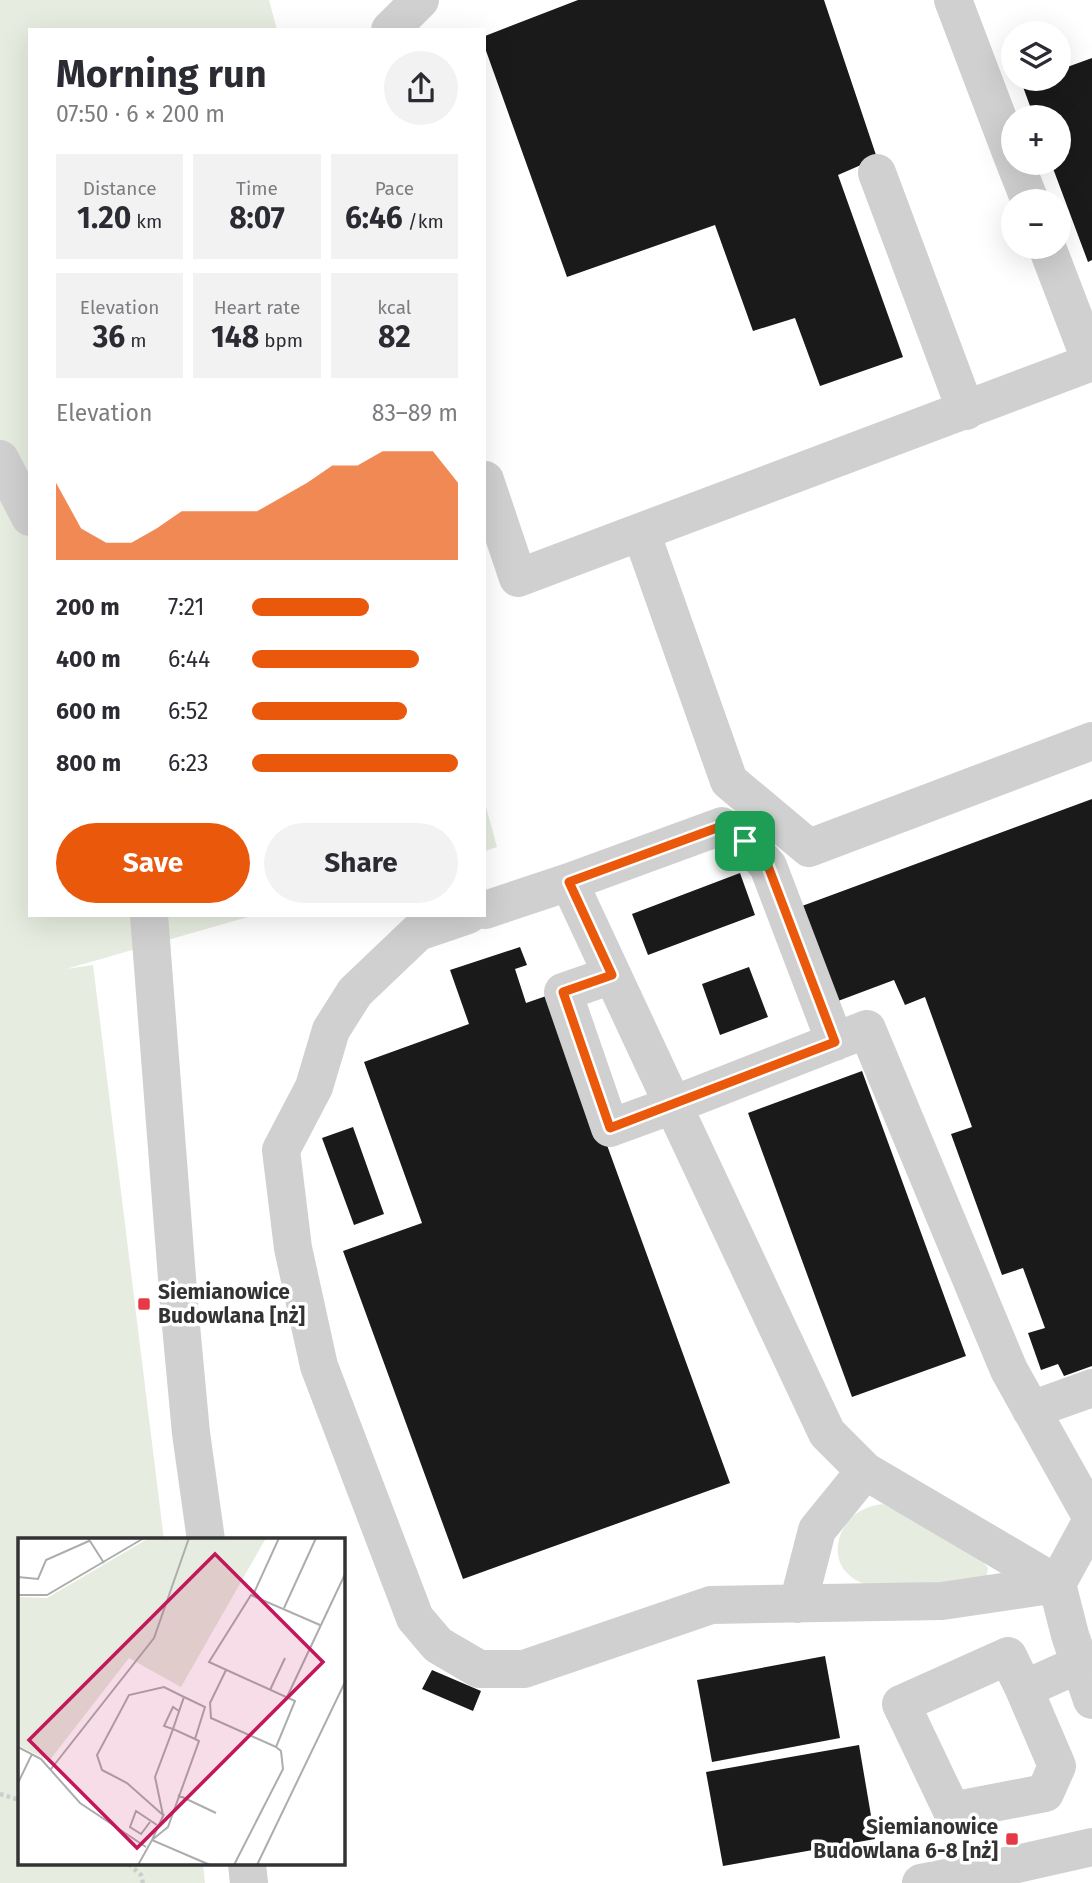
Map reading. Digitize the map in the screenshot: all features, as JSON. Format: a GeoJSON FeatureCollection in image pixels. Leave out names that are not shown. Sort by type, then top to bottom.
{"type":"FeatureCollection","features":[{"type":"Feature","properties":{"kind":"street"},"geometry":{"type":"LineString","coordinates":[[953,0],[1001,127]]}},
{"type":"Feature","properties":{"kind":"street"},"geometry":{"type":"LineString","coordinates":[[877,173],[966,411]]}},
{"type":"Feature","properties":{"kind":"street"},"geometry":{"type":"LineString","coordinates":[[486,483],[518,578],[1091,362],[1052,259]]}},
{"type":"Feature","properties":{"kind":"street"},"geometry":{"type":"LineString","coordinates":[[0,459],[28,513]]}},
{"type":"Feature","properties":{"kind":"street"},"geometry":{"type":"LineString","coordinates":[[641,532],[729,781],[809,848],[1092,741]]}},
{"type":"Feature","properties":{"kind":"street"},"geometry":{"type":"LineString","coordinates":[[486,910],[722,826],[745,841],[768,866],[835,1042]]}},
{"type":"Feature","properties":{"kind":"street"},"geometry":{"type":"LineString","coordinates":[[569,882],[827,1433],[865,1471],[1057,1584]]}},
{"type":"Feature","properties":{"kind":"street"},"geometry":{"type":"LineString","coordinates":[[149,917],[179,1304],[191,1433],[206,1538]]}},
{"type":"Feature","properties":{"kind":"street"},"geometry":{"type":"LineString","coordinates":[[462,917],[418,932],[355,992],[331,1030],[314,1087],[281,1150],[293,1248],[319,1366],[415,1618],[438,1645],[480,1669],[524,1669],[711,1605],[942,1601],[1057,1584]]}},
{"type":"Feature","properties":{"kind":"street"},"geometry":{"type":"LineString","coordinates":[[612,975],[563,992],[610,1128],[867,1029],[1009,1370],[1092,1519],[1057,1584],[1070,1635],[1092,1700]]}},
{"type":"Feature","properties":{"kind":"street"},"geometry":{"type":"LineString","coordinates":[[1031,1410],[1092,1388]]}},
{"type":"Feature","properties":{"kind":"street"},"geometry":{"type":"LineString","coordinates":[[798,1604],[817,1530],[865,1471]]}},
{"type":"Feature","properties":{"kind":"street"},"geometry":{"type":"LineString","coordinates":[[1024,1689],[1080,1664]]}},
{"type":"Feature","properties":{"kind":"street"},"geometry":{"type":"LineString","coordinates":[[921,1883],[1092,1847]]}},
{"type":"Feature","properties":{"kind":"path"},"geometry":{"type":"LineString","coordinates":[[0,1794],[18,1800]]}},
{"type":"Feature","properties":{"kind":"path"},"geometry":{"type":"LineString","coordinates":[[131,1866],[141,1875],[143,1883]]}},
{"type":"Feature","properties":{"kind":"shaded area"},"geometry":{"type":"Polygon","coordinates":[[[0,0],[269,0],[276,28],[28,28],[28,917],[248,917],[66,969],[93,965],[164,1538],[18,1538],[18,1866],[203,1866],[205,1883],[0,1883],[0,0]]]}},
{"type":"Feature","properties":{"kind":"shaded area"},"geometry":{"type":"Polygon","coordinates":[[[486,807],[497,847],[486,851],[486,807]]]}},
{"type":"Feature","properties":{"kind":"shaded area"},"geometry":{"type":"Polygon","coordinates":[[[883,1504],[982,1561],[988,1568],[986,1580],[875,1587],[852,1578],[838,1557],[841,1533],[857,1513],[883,1504]]]}},
{"type":"Feature","properties":{"kind":"building"},"geometry":{"type":"Polygon","coordinates":[[[578,0],[824,0],[877,158],[838,175],[903,357],[820,386],[795,318],[753,331],[715,225],[567,277],[486,51],[486,36],[578,0]]]}},
{"type":"Feature","properties":{"kind":"building"},"geometry":{"type":"Polygon","coordinates":[[[1092,58],[1092,260],[1088,262],[1071,217],[1071,189],[1061,189],[1055,175],[1071,175],[1071,105],[1030,105],[1025,91],[1071,91],[1071,66],[1092,58]]]}},
{"type":"Feature","properties":{"kind":"building"},"geometry":{"type":"Polygon","coordinates":[[[1092,799],[1092,1366],[1064,1376],[1058,1364],[1041,1370],[1028,1333],[1045,1328],[1023,1268],[1002,1275],[951,1134],[972,1127],[925,997],[905,1005],[894,980],[838,1001],[802,906],[1092,799]]]}},
{"type":"Feature","properties":{"kind":"building"},"geometry":{"type":"Polygon","coordinates":[[[740,873],[755,915],[648,955],[632,914],[740,873]]]}},
{"type":"Feature","properties":{"kind":"building"},"geometry":{"type":"Polygon","coordinates":[[[520,947],[527,965],[515,969],[526,1003],[552,994],[730,1483],[463,1579],[343,1251],[422,1223],[364,1062],[469,1024],[450,970],[520,947]]]}},
{"type":"Feature","properties":{"kind":"building"},"geometry":{"type":"Polygon","coordinates":[[[749,967],[768,1017],[720,1035],[702,984],[749,967]]]}},
{"type":"Feature","properties":{"kind":"building"},"geometry":{"type":"Polygon","coordinates":[[[862,1071],[966,1356],[852,1397],[748,1113],[862,1071]]]}},
{"type":"Feature","properties":{"kind":"building"},"geometry":{"type":"Polygon","coordinates":[[[353,1127],[384,1214],[354,1225],[322,1138],[353,1127]]]}},
{"type":"Feature","properties":{"kind":"building"},"geometry":{"type":"Polygon","coordinates":[[[825,1656],[840,1738],[712,1762],[697,1680],[825,1656]]]}},
{"type":"Feature","properties":{"kind":"building"},"geometry":{"type":"Polygon","coordinates":[[[432,1670],[481,1691],[473,1711],[422,1689],[432,1670]]]}},
{"type":"Feature","properties":{"kind":"building"},"geometry":{"type":"Polygon","coordinates":[[[859,1745],[875,1839],[723,1866],[706,1772],[859,1745]]]}},
{"type":"Feature","properties":{"kind":"place","name":"Siemianowice Budowlana [nż]"},"geometry":{"type":"Point","coordinates":[144,1304]}},
{"type":"Feature","properties":{"kind":"place","name":"Siemianowice Budowlana 6-8 [nż]"},"geometry":{"type":"Point","coordinates":[1012,1839]}},
{"type":"Feature","properties":{"kind":"route"},"geometry":{"type":"LineString","coordinates":[[722,826],[745,841],[768,866],[835,1042],[610,1128],[563,992],[612,975],[569,882],[722,826]]}}]}
